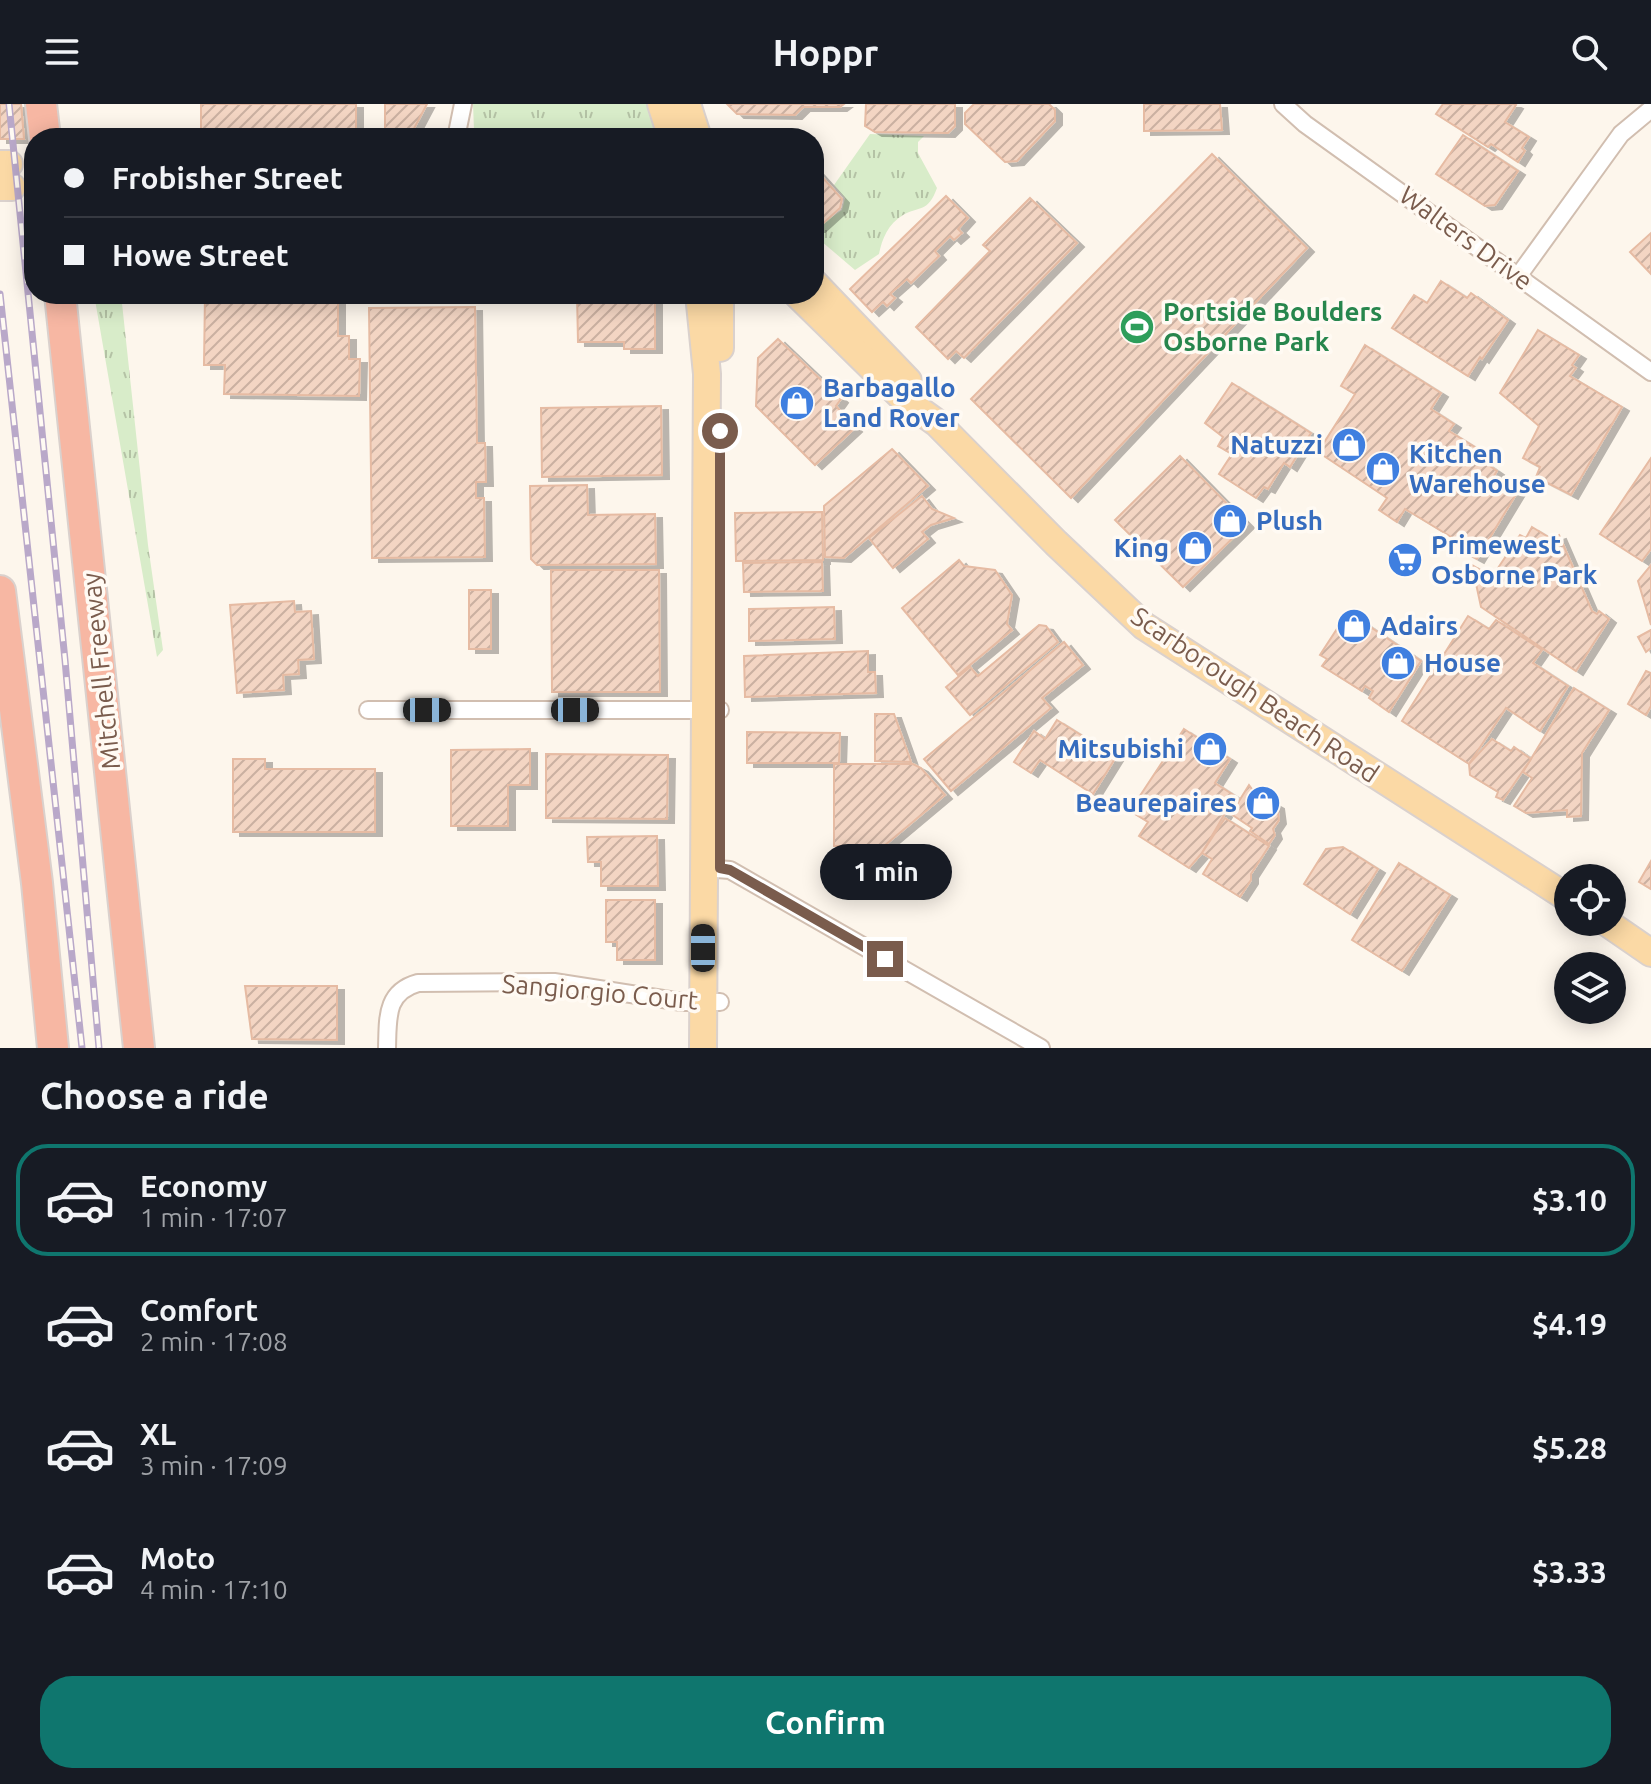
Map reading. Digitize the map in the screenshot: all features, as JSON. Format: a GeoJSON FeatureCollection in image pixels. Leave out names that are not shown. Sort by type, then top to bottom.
{"type":"FeatureCollection","features":[{"type":"Feature","properties":{"kind":"highway","name":"Mitchell Freeway"},"geometry":{"type":"LineString","coordinates":[[61,304],[132,980],[142,1048]]}},
{"type":"Feature","properties":{"kind":"highway"},"geometry":{"type":"LineString","coordinates":[[0,591],[37,883],[53,1048]]}},
{"type":"Feature","properties":{"kind":"main road"},"geometry":{"type":"LineString","coordinates":[[661,104],[669,128]]}},
{"type":"Feature","properties":{"kind":"main road","name":"Scarborough Beach Road"},"geometry":{"type":"LineString","coordinates":[[824,293],[917,391],[937,423]]}},
{"type":"Feature","properties":{"kind":"main road"},"geometry":{"type":"LineString","coordinates":[[703,1048],[711,1002],[716,304]]}},
{"type":"Feature","properties":{"kind":"main road","name":"Scarborough Beach Road"},"geometry":{"type":"LineString","coordinates":[[807,304],[905,400],[937,423],[1144,626],[1554,889]]}},
{"type":"Feature","properties":{"kind":"main road"},"geometry":{"type":"LineString","coordinates":[[1626,936],[1651,953]]}},
{"type":"Feature","properties":{"kind":"main road"},"geometry":{"type":"LineString","coordinates":[[711,1002],[720,1048]]}},
{"type":"Feature","properties":{"kind":"street","name":"Walters Drive"},"geometry":{"type":"LineString","coordinates":[[1283,104],[1305,124],[1651,372]]}},
{"type":"Feature","properties":{"kind":"street"},"geometry":{"type":"LineString","coordinates":[[1519,275],[1621,134],[1651,109]]}},
{"type":"Feature","properties":{"kind":"street"},"geometry":{"type":"LineString","coordinates":[[368,710],[712,710]]}},
{"type":"Feature","properties":{"kind":"street"},"geometry":{"type":"LineString","coordinates":[[712,868],[730,870],[1041,1048]]}},
{"type":"Feature","properties":{"kind":"street","name":"Sangiorgio Court"},"geometry":{"type":"LineString","coordinates":[[387,1048],[389,1006],[393,997],[409,985],[418,983],[554,982],[682,1002],[711,1002]]}},
{"type":"Feature","properties":{"kind":"green space"},"geometry":{"type":"Polygon","coordinates":[[[473,104],[652,104],[659,128],[474,128],[473,104]]]}},
{"type":"Feature","properties":{"kind":"green space"},"geometry":{"type":"Polygon","coordinates":[[[870,134],[924,136],[918,142],[918,153],[937,188],[927,205],[893,223],[884,237],[879,254],[855,270],[824,244],[824,223],[842,210],[845,198],[834,185],[870,134]]]}},
{"type":"Feature","properties":{"kind":"green space"},"geometry":{"type":"Polygon","coordinates":[[[96,304],[122,304],[148,545],[163,650],[157,657],[96,304]]]}},
{"type":"Feature","properties":{"kind":"building"},"geometry":{"type":"Polygon","coordinates":[[[0,104],[21,104],[24,139],[0,139],[0,104]]]}},
{"type":"Feature","properties":{"kind":"building"},"geometry":{"type":"Polygon","coordinates":[[[0,104],[21,104],[24,139],[0,139],[0,104]]]}},
{"type":"Feature","properties":{"kind":"building"},"geometry":{"type":"Polygon","coordinates":[[[201,104],[356,104],[356,128],[201,128],[201,104]]]}},
{"type":"Feature","properties":{"kind":"building"},"geometry":{"type":"Polygon","coordinates":[[[385,104],[427,104],[414,128],[385,128],[385,104]]]}},
{"type":"Feature","properties":{"kind":"building"},"geometry":{"type":"Polygon","coordinates":[[[727,104],[844,104],[840,107],[803,107],[795,115],[737,114],[727,104]]]}},
{"type":"Feature","properties":{"kind":"building"},"geometry":{"type":"Polygon","coordinates":[[[866,104],[955,104],[955,126],[948,133],[875,132],[865,126],[866,104]]]}},
{"type":"Feature","properties":{"kind":"building"},"geometry":{"type":"Polygon","coordinates":[[[974,104],[1049,104],[1055,110],[1055,121],[1017,161],[1005,162],[965,124],[965,113],[974,104]]]}},
{"type":"Feature","properties":{"kind":"building"},"geometry":{"type":"Polygon","coordinates":[[[1144,104],[1220,104],[1222,130],[1144,131],[1144,104]]]}},
{"type":"Feature","properties":{"kind":"building"},"geometry":{"type":"Polygon","coordinates":[[[1443,104],[1516,105],[1505,122],[1529,137],[1518,162],[1436,114],[1443,104]]]}},
{"type":"Feature","properties":{"kind":"building"},"geometry":{"type":"Polygon","coordinates":[[[1463,135],[1518,171],[1495,205],[1485,206],[1436,174],[1463,135]]]}},
{"type":"Feature","properties":{"kind":"building","name":"Portside Boulders Osborne Park"},"geometry":{"type":"Polygon","coordinates":[[[1212,154],[1307,248],[1071,498],[971,399],[1212,154]]]}},
{"type":"Feature","properties":{"kind":"building"},"geometry":{"type":"Polygon","coordinates":[[[824,179],[842,199],[840,208],[824,223],[824,179]]]}},
{"type":"Feature","properties":{"kind":"building"},"geometry":{"type":"Polygon","coordinates":[[[946,196],[968,218],[958,229],[962,233],[954,240],[950,236],[935,251],[939,256],[911,283],[907,279],[890,294],[895,298],[887,306],[883,302],[872,312],[850,289],[946,196]]]}},
{"type":"Feature","properties":{"kind":"building"},"geometry":{"type":"Polygon","coordinates":[[[1030,198],[1077,243],[964,358],[956,351],[948,359],[916,327],[990,251],[983,245],[1030,198]]]}},
{"type":"Feature","properties":{"kind":"building"},"geometry":{"type":"Polygon","coordinates":[[[1651,233],[1651,274],[1630,252],[1651,233]]]}},
{"type":"Feature","properties":{"kind":"building"},"geometry":{"type":"Polygon","coordinates":[[[1441,281],[1467,298],[1471,293],[1508,320],[1468,376],[1392,328],[1414,295],[1427,303],[1441,281]]]}},
{"type":"Feature","properties":{"kind":"building"},"geometry":{"type":"Polygon","coordinates":[[[205,304],[338,304],[338,336],[349,336],[349,359],[360,359],[359,396],[224,394],[225,365],[204,365],[205,304]]]}},
{"type":"Feature","properties":{"kind":"building"},"geometry":{"type":"Polygon","coordinates":[[[577,304],[655,304],[655,349],[624,349],[624,342],[578,342],[577,304]]]}},
{"type":"Feature","properties":{"kind":"building"},"geometry":{"type":"Polygon","coordinates":[[[475,307],[477,443],[485,443],[486,482],[476,482],[476,498],[484,498],[485,557],[372,558],[369,308],[475,307]]]}},
{"type":"Feature","properties":{"kind":"building"},"geometry":{"type":"Polygon","coordinates":[[[1538,330],[1579,355],[1572,365],[1576,368],[1570,376],[1622,407],[1571,495],[1536,477],[1540,467],[1523,458],[1539,426],[1500,393],[1538,330]]]}},
{"type":"Feature","properties":{"kind":"building","name":"Barbagallo Land Rover"},"geometry":{"type":"Polygon","coordinates":[[[778,339],[841,399],[836,406],[855,428],[815,465],[756,406],[758,358],[778,339]]]}},
{"type":"Feature","properties":{"kind":"building"},"geometry":{"type":"Polygon","coordinates":[[[1365,345],[1441,393],[1431,409],[1454,424],[1449,431],[1478,449],[1474,455],[1497,471],[1494,476],[1518,491],[1477,559],[1462,551],[1466,546],[1405,509],[1397,522],[1379,510],[1387,498],[1318,452],[1355,394],[1341,386],[1365,345]]]}},
{"type":"Feature","properties":{"kind":"building"},"geometry":{"type":"Polygon","coordinates":[[[1232,383],[1311,433],[1290,467],[1284,463],[1268,489],[1264,487],[1256,498],[1219,474],[1232,454],[1218,446],[1223,437],[1205,423],[1232,383]]]}},
{"type":"Feature","properties":{"kind":"building"},"geometry":{"type":"Polygon","coordinates":[[[661,406],[662,475],[542,477],[541,408],[661,406]]]}},
{"type":"Feature","properties":{"kind":"building"},"geometry":{"type":"Polygon","coordinates":[[[892,449],[928,486],[844,558],[825,557],[824,506],[892,449]]]}},
{"type":"Feature","properties":{"kind":"building"},"geometry":{"type":"Polygon","coordinates":[[[1180,456],[1247,524],[1183,587],[1115,520],[1180,456]]]}},
{"type":"Feature","properties":{"kind":"building"},"geometry":{"type":"Polygon","coordinates":[[[1651,458],[1651,549],[1642,561],[1600,534],[1651,458]]]}},
{"type":"Feature","properties":{"kind":"building"},"geometry":{"type":"Polygon","coordinates":[[[587,485],[588,515],[655,514],[656,564],[537,565],[531,559],[530,486],[587,485]]]}},
{"type":"Feature","properties":{"kind":"building"},"geometry":{"type":"Polygon","coordinates":[[[922,496],[932,509],[954,518],[931,525],[922,532],[928,539],[893,568],[869,538],[922,496]]]}},
{"type":"Feature","properties":{"kind":"building"},"geometry":{"type":"Polygon","coordinates":[[[822,512],[823,560],[736,561],[735,513],[822,512]]]}},
{"type":"Feature","properties":{"kind":"building"},"geometry":{"type":"Polygon","coordinates":[[[1532,527],[1550,538],[1559,535],[1592,611],[1597,614],[1599,611],[1609,619],[1576,671],[1481,607],[1472,565],[1492,577],[1520,535],[1526,538],[1532,527]]]}},
{"type":"Feature","properties":{"kind":"building"},"geometry":{"type":"Polygon","coordinates":[[[959,560],[964,566],[995,570],[1012,595],[1007,624],[1012,630],[958,675],[902,608],[959,560]]]}},
{"type":"Feature","properties":{"kind":"building"},"geometry":{"type":"Polygon","coordinates":[[[822,562],[823,591],[744,592],[743,563],[822,562]]]}},
{"type":"Feature","properties":{"kind":"building"},"geometry":{"type":"Polygon","coordinates":[[[1651,565],[1651,625],[1638,581],[1651,565]]]}},
{"type":"Feature","properties":{"kind":"building"},"geometry":{"type":"Polygon","coordinates":[[[551,570],[659,570],[660,692],[552,692],[551,570]]]}},
{"type":"Feature","properties":{"kind":"building"},"geometry":{"type":"Polygon","coordinates":[[[469,590],[491,590],[491,649],[469,649],[469,590]]]}},
{"type":"Feature","properties":{"kind":"building"},"geometry":{"type":"Polygon","coordinates":[[[294,601],[295,612],[311,611],[314,659],[298,660],[299,674],[283,675],[284,690],[237,693],[230,605],[294,601]]]}},
{"type":"Feature","properties":{"kind":"building"},"geometry":{"type":"Polygon","coordinates":[[[834,607],[835,639],[749,641],[749,609],[834,607]]]}},
{"type":"Feature","properties":{"kind":"building"},"geometry":{"type":"Polygon","coordinates":[[[1348,612],[1421,661],[1389,712],[1369,698],[1373,691],[1365,686],[1362,691],[1322,666],[1327,659],[1320,655],[1348,612]]]}},
{"type":"Feature","properties":{"kind":"building"},"geometry":{"type":"Polygon","coordinates":[[[1468,616],[1489,629],[1496,620],[1542,650],[1533,663],[1568,686],[1540,731],[1506,708],[1469,764],[1402,721],[1468,616]]]}},
{"type":"Feature","properties":{"kind":"building"},"geometry":{"type":"Polygon","coordinates":[[[1039,625],[1046,626],[1058,642],[970,715],[946,687],[970,667],[978,676],[1039,625]]]}},
{"type":"Feature","properties":{"kind":"building"},"geometry":{"type":"Polygon","coordinates":[[[1651,630],[1651,648],[1646,652],[1638,637],[1651,630]]]}},
{"type":"Feature","properties":{"kind":"building"},"geometry":{"type":"Polygon","coordinates":[[[1064,642],[1083,665],[1042,698],[1051,708],[951,791],[924,759],[1064,642]]]}},
{"type":"Feature","properties":{"kind":"building"},"geometry":{"type":"Polygon","coordinates":[[[868,651],[868,672],[875,672],[876,693],[745,697],[744,656],[868,651]]]}},
{"type":"Feature","properties":{"kind":"building"},"geometry":{"type":"Polygon","coordinates":[[[1646,671],[1651,673],[1651,706],[1646,715],[1628,704],[1646,671]]]}},
{"type":"Feature","properties":{"kind":"building"},"geometry":{"type":"Polygon","coordinates":[[[1574,688],[1609,710],[1582,753],[1581,816],[1567,817],[1567,810],[1526,813],[1514,806],[1532,778],[1523,772],[1574,688]]]}},
{"type":"Feature","properties":{"kind":"building"},"geometry":{"type":"Polygon","coordinates":[[[875,714],[894,714],[911,762],[875,761],[875,714]]]}},
{"type":"Feature","properties":{"kind":"building"},"geometry":{"type":"Polygon","coordinates":[[[1057,720],[1116,757],[1093,794],[1040,760],[1031,773],[1014,762],[1034,731],[1045,739],[1057,720]]]}},
{"type":"Feature","properties":{"kind":"building"},"geometry":{"type":"Polygon","coordinates":[[[1184,729],[1230,759],[1215,783],[1235,796],[1202,853],[1189,868],[1139,836],[1148,822],[1130,811],[1184,729]]]}},
{"type":"Feature","properties":{"kind":"building"},"geometry":{"type":"Polygon","coordinates":[[[747,732],[840,733],[839,763],[747,763],[747,732]]]}},
{"type":"Feature","properties":{"kind":"building"},"geometry":{"type":"Polygon","coordinates":[[[1492,739],[1511,751],[1514,747],[1531,759],[1503,800],[1496,797],[1498,792],[1470,775],[1469,764],[1492,739]]]}},
{"type":"Feature","properties":{"kind":"building"},"geometry":{"type":"Polygon","coordinates":[[[530,749],[530,785],[508,785],[508,826],[451,826],[451,750],[530,749]]]}},
{"type":"Feature","properties":{"kind":"building"},"geometry":{"type":"Polygon","coordinates":[[[546,754],[668,755],[667,819],[546,818],[546,754]]]}},
{"type":"Feature","properties":{"kind":"building"},"geometry":{"type":"Polygon","coordinates":[[[233,759],[265,759],[265,769],[375,769],[375,832],[233,832],[233,759]]]}},
{"type":"Feature","properties":{"kind":"building"},"geometry":{"type":"Polygon","coordinates":[[[834,764],[913,764],[921,768],[945,795],[884,846],[834,846],[834,764]]]}},
{"type":"Feature","properties":{"kind":"building"},"geometry":{"type":"Polygon","coordinates":[[[1249,785],[1254,792],[1277,805],[1279,820],[1269,844],[1231,814],[1249,785]]]}},
{"type":"Feature","properties":{"kind":"building"},"geometry":{"type":"Polygon","coordinates":[[[1225,818],[1269,846],[1240,897],[1203,874],[1212,859],[1202,853],[1225,818]]]}},
{"type":"Feature","properties":{"kind":"building"},"geometry":{"type":"Polygon","coordinates":[[[657,836],[658,886],[601,886],[601,862],[588,862],[587,837],[657,836]]]}},
{"type":"Feature","properties":{"kind":"building"},"geometry":{"type":"Polygon","coordinates":[[[1343,847],[1378,869],[1350,914],[1304,884],[1326,849],[1343,847]]]}},
{"type":"Feature","properties":{"kind":"building"},"geometry":{"type":"Polygon","coordinates":[[[1651,861],[1651,889],[1639,882],[1651,861]]]}},
{"type":"Feature","properties":{"kind":"building"},"geometry":{"type":"Polygon","coordinates":[[[1399,863],[1450,895],[1402,971],[1352,940],[1399,863]]]}},
{"type":"Feature","properties":{"kind":"building"},"geometry":{"type":"Polygon","coordinates":[[[606,900],[655,900],[655,960],[617,960],[617,942],[606,942],[606,900]]]}},
{"type":"Feature","properties":{"kind":"building"},"geometry":{"type":"Polygon","coordinates":[[[245,986],[337,986],[337,1040],[252,1039],[245,986]]]}},
{"type":"Feature","properties":{"kind":"railway"},"geometry":{"type":"LineString","coordinates":[[9,104],[24,253]]}},
{"type":"Feature","properties":{"kind":"railway"},"geometry":{"type":"LineString","coordinates":[[0,294],[82,1048]]}},
{"type":"Feature","properties":{"kind":"railway"},"geometry":{"type":"LineString","coordinates":[[29,304],[65,660],[99,1048]]}},
{"type":"Feature","properties":{"kind":"place","name":"Portside Boulders Osborne Park"},"geometry":{"type":"Point","coordinates":[1137,327]}},
{"type":"Feature","properties":{"kind":"place","name":"Barbagallo Land Rover"},"geometry":{"type":"Point","coordinates":[797,403]}},
{"type":"Feature","properties":{"kind":"place","name":"Natuzzi"},"geometry":{"type":"Point","coordinates":[1349,445]}},
{"type":"Feature","properties":{"kind":"place","name":"Kitchen Warehouse"},"geometry":{"type":"Point","coordinates":[1383,469]}},
{"type":"Feature","properties":{"kind":"place","name":"Plush"},"geometry":{"type":"Point","coordinates":[1230,521]}},
{"type":"Feature","properties":{"kind":"place","name":"King"},"geometry":{"type":"Point","coordinates":[1195,548]}},
{"type":"Feature","properties":{"kind":"place","name":"Primewest Osborne Park"},"geometry":{"type":"Point","coordinates":[1405,560]}},
{"type":"Feature","properties":{"kind":"place","name":"Adairs"},"geometry":{"type":"Point","coordinates":[1354,626]}},
{"type":"Feature","properties":{"kind":"place","name":"House"},"geometry":{"type":"Point","coordinates":[1398,663]}},
{"type":"Feature","properties":{"kind":"place","name":"Mitsubishi"},"geometry":{"type":"Point","coordinates":[1210,749]}},
{"type":"Feature","properties":{"kind":"place","name":"Beaurepaires"},"geometry":{"type":"Point","coordinates":[1263,803]}},
{"type":"Feature","properties":{"kind":"route"},"geometry":{"type":"LineString","coordinates":[[720,431],[720,868],[730,870],[885,959]]}}]}
